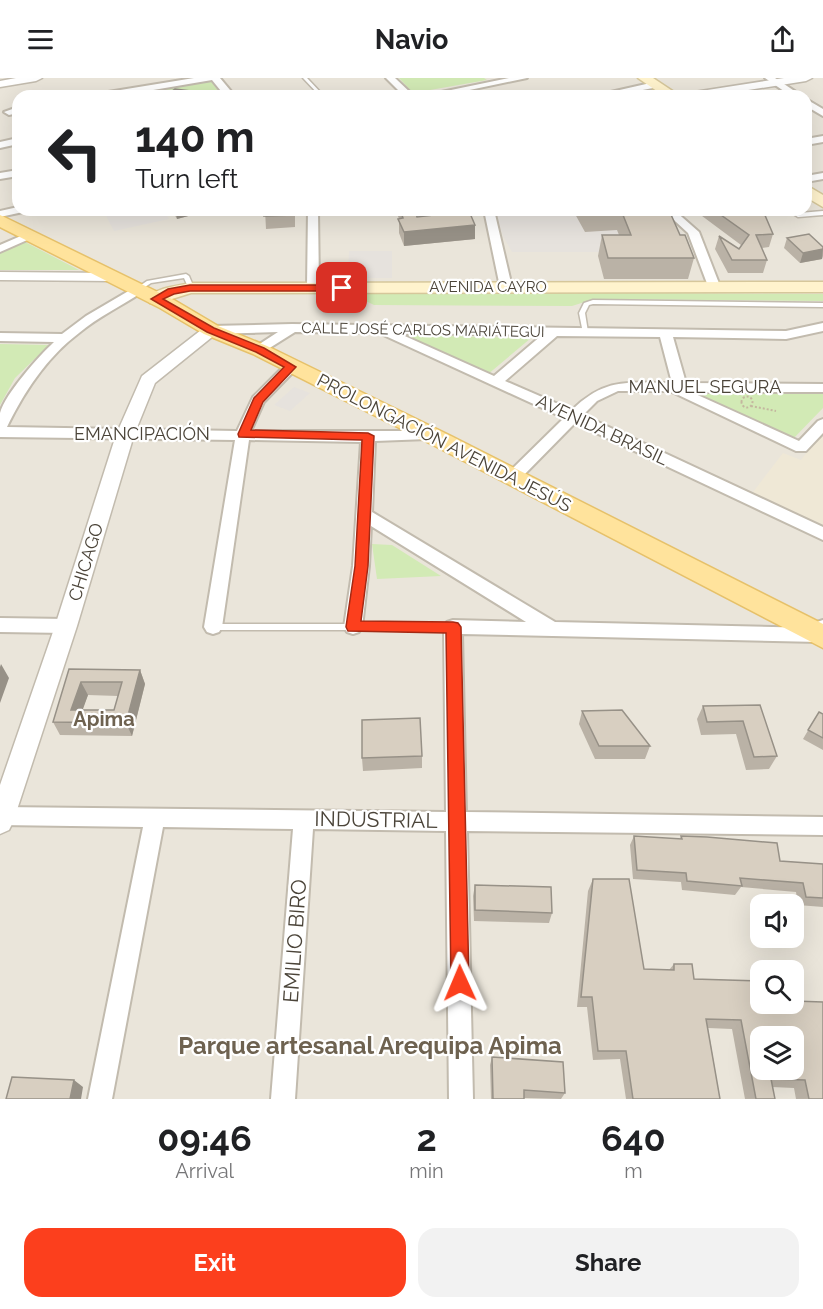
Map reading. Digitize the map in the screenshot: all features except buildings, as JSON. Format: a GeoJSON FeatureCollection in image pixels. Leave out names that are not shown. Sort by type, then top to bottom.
{"type":"FeatureCollection","features":[{"type":"Feature","properties":{"kind":"main road"},"geometry":{"type":"LineString","coordinates":[[650,81],[664,90]]}},
{"type":"Feature","properties":{"kind":"main road","name":"PROLONGACIÓN AVENIDA JESÚS"},"geometry":{"type":"LineString","coordinates":[[0,220],[156,299],[211,330],[260,350],[822,633]]}},
{"type":"Feature","properties":{"kind":"main road","name":"AVENIDA CAYRO"},"geometry":{"type":"LineString","coordinates":[[156,299],[171,291],[190,288],[823,287]]}},
{"type":"Feature","properties":{"kind":"street"},"geometry":{"type":"LineString","coordinates":[[0,84],[36,78]]}},
{"type":"Feature","properties":{"kind":"street"},"geometry":{"type":"LineString","coordinates":[[144,90],[210,78]]}},
{"type":"Feature","properties":{"kind":"street"},"geometry":{"type":"LineString","coordinates":[[215,78],[225,90]]}},
{"type":"Feature","properties":{"kind":"street"},"geometry":{"type":"LineString","coordinates":[[390,78],[403,90]]}},
{"type":"Feature","properties":{"kind":"street"},"geometry":{"type":"LineString","coordinates":[[453,90],[497,80],[523,78]]}},
{"type":"Feature","properties":{"kind":"street"},"geometry":{"type":"LineString","coordinates":[[720,90],[773,80],[806,78]]}},
{"type":"Feature","properties":{"kind":"street"},"geometry":{"type":"LineString","coordinates":[[773,80],[788,90]]}},
{"type":"Feature","properties":{"kind":"street"},"geometry":{"type":"LineString","coordinates":[[619,90],[650,81]]}},
{"type":"Feature","properties":{"kind":"street"},"geometry":{"type":"LineString","coordinates":[[812,190],[823,176]]}},
{"type":"Feature","properties":{"kind":"street"},"geometry":{"type":"LineString","coordinates":[[313,216],[313,288]]}},
{"type":"Feature","properties":{"kind":"street"},"geometry":{"type":"LineString","coordinates":[[490,216],[506,287]]}},
{"type":"Feature","properties":{"kind":"street"},"geometry":{"type":"LineString","coordinates":[[675,216],[693,232],[714,286]]}},
{"type":"Feature","properties":{"kind":"street"},"geometry":{"type":"LineString","coordinates":[[0,249],[30,235]]}},
{"type":"Feature","properties":{"kind":"street"},"geometry":{"type":"LineString","coordinates":[[0,276],[112,277]]}},
{"type":"Feature","properties":{"kind":"street"},"geometry":{"type":"LineString","coordinates":[[0,427],[9,407],[28,380],[65,338],[137,290]]}},
{"type":"Feature","properties":{"kind":"street"},"geometry":{"type":"LineString","coordinates":[[260,350],[292,328]]}},
{"type":"Feature","properties":{"kind":"street","name":"CALLE JOSÉ CARLOS MARIÁTEGUI"},"geometry":{"type":"LineString","coordinates":[[211,330],[292,328],[786,335],[817,329]]}},
{"type":"Feature","properties":{"kind":"street"},"geometry":{"type":"LineString","coordinates":[[817,329],[823,341]]}},
{"type":"Feature","properties":{"kind":"street","name":"CHICAGO"},"geometry":{"type":"LineString","coordinates":[[1,818],[66,626],[125,435],[148,380],[211,330]]}},
{"type":"Feature","properties":{"kind":"street","name":"AVENIDA BRASIL"},"geometry":{"type":"LineString","coordinates":[[379,330],[574,417],[823,534]]}},
{"type":"Feature","properties":{"kind":"street","name":"CALLE JOSÉ CARLOS MARIÁTEGUI"},"geometry":{"type":"LineString","coordinates":[[495,382],[554,332]]}},
{"type":"Feature","properties":{"kind":"street"},"geometry":{"type":"LineString","coordinates":[[665,333],[675,387],[801,448],[823,424]]}},
{"type":"Feature","properties":{"kind":"street"},"geometry":{"type":"LineString","coordinates":[[0,337],[65,338]]}},
{"type":"Feature","properties":{"kind":"street"},"geometry":{"type":"LineString","coordinates":[[213,627],[243,434],[258,400],[291,367]]}},
{"type":"Feature","properties":{"kind":"street","name":"MANUEL SEGURA"},"geometry":{"type":"LineString","coordinates":[[513,477],[592,398],[616,387],[823,387]]}},
{"type":"Feature","properties":{"kind":"street","name":"EMANCIPACIÓN"},"geometry":{"type":"LineString","coordinates":[[0,432],[125,435],[368,436],[428,434]]}},
{"type":"Feature","properties":{"kind":"street"},"geometry":{"type":"LineString","coordinates":[[353,627],[361,566],[368,436]]}},
{"type":"Feature","properties":{"kind":"street"},"geometry":{"type":"LineString","coordinates":[[364,515],[552,629]]}},
{"type":"Feature","properties":{"kind":"street"},"geometry":{"type":"LineString","coordinates":[[0,625],[66,626]]}},
{"type":"Feature","properties":{"kind":"street"},"geometry":{"type":"LineString","coordinates":[[461,1099],[453,627],[822,633]]}},
{"type":"Feature","properties":{"kind":"street","name":"INDUSTRIAL"},"geometry":{"type":"LineString","coordinates":[[1,818],[304,819],[823,826]]}},
{"type":"Feature","properties":{"kind":"street"},"geometry":{"type":"LineString","coordinates":[[100,1099],[155,818]]}},
{"type":"Feature","properties":{"kind":"street","name":"EMILIO BIRO"},"geometry":{"type":"LineString","coordinates":[[284,1099],[304,819]]}},
{"type":"Feature","properties":{"kind":"lane"},"geometry":{"type":"LineString","coordinates":[[305,78],[316,90]]}},
{"type":"Feature","properties":{"kind":"lane"},"geometry":{"type":"LineString","coordinates":[[137,290],[149,282],[186,276],[190,288]]}},
{"type":"Feature","properties":{"kind":"lane"},"geometry":{"type":"LineString","coordinates":[[585,332],[582,313],[586,304],[593,302],[823,305]]}},
{"type":"Feature","properties":{"kind":"lane"},"geometry":{"type":"LineString","coordinates":[[213,627],[453,627]]}},
{"type":"Feature","properties":{"kind":"path"},"geometry":{"type":"LineString","coordinates":[[751,406],[776,411]]}},
{"type":"Feature","properties":{"kind":"shaded area"},"geometry":{"type":"Polygon","coordinates":[[[0,78],[823,78],[823,1099],[0,1099],[0,78]]]}},
{"type":"Feature","properties":{"kind":"shaded area"},"geometry":{"type":"Polygon","coordinates":[[[106,216],[167,216],[169,219],[114,231],[106,216]]]}},
{"type":"Feature","properties":{"kind":"shaded area"},"geometry":{"type":"Polygon","coordinates":[[[497,216],[661,216],[683,234],[690,252],[512,252],[503,236],[497,216]]]}},
{"type":"Feature","properties":{"kind":"shaded area"},"geometry":{"type":"Polygon","coordinates":[[[349,251],[392,251],[392,278],[348,278],[349,251]]]}},
{"type":"Feature","properties":{"kind":"shaded area"},"geometry":{"type":"Polygon","coordinates":[[[294,387],[310,393],[290,411],[274,405],[294,387]]]}},
{"type":"Feature","properties":{"kind":"shaded area"},"geometry":{"type":"Polygon","coordinates":[[[823,431],[823,529],[750,496],[783,453],[801,460],[823,431]]]}},
{"type":"Feature","properties":{"kind":"green space"},"geometry":{"type":"Polygon","coordinates":[[[399,78],[484,78],[487,80],[430,90],[410,90],[399,78]]]}},
{"type":"Feature","properties":{"kind":"green space"},"geometry":{"type":"Polygon","coordinates":[[[210,80],[218,90],[149,90],[210,80]]]}},
{"type":"Feature","properties":{"kind":"green space"},"geometry":{"type":"Polygon","coordinates":[[[25,242],[79,270],[0,270],[0,253],[25,242]]]}},
{"type":"Feature","properties":{"kind":"green space"},"geometry":{"type":"Polygon","coordinates":[[[345,291],[823,294],[823,301],[594,299],[572,306],[374,305],[345,291]]]}},
{"type":"Feature","properties":{"kind":"green space"},"geometry":{"type":"Polygon","coordinates":[[[403,335],[531,338],[487,375],[403,335]]]}},
{"type":"Feature","properties":{"kind":"green space"},"geometry":{"type":"Polygon","coordinates":[[[0,344],[49,345],[15,378],[0,405],[0,344]]]}},
{"type":"Feature","properties":{"kind":"green space"},"geometry":{"type":"Polygon","coordinates":[[[687,390],[823,390],[823,408],[792,440],[687,390]]]}},
{"type":"Feature","properties":{"kind":"green space"},"geometry":{"type":"Polygon","coordinates":[[[372,544],[392,545],[441,576],[377,579],[372,544]]]}},
{"type":"Feature","properties":{"kind":"district","name":"Apima"},"geometry":{"type":"Point","coordinates":[104,719]}},
{"type":"Feature","properties":{"kind":"district","name":"Parque artesanal Arequipa Apima"},"geometry":{"type":"Point","coordinates":[370,1046]}},
{"type":"Feature","properties":{"kind":"route"},"geometry":{"type":"LineString","coordinates":[[342,288],[190,288],[171,291],[156,299],[211,330],[260,350],[291,367],[258,400],[243,434],[368,436],[361,566],[353,627],[453,627],[460,983]]}}]}
